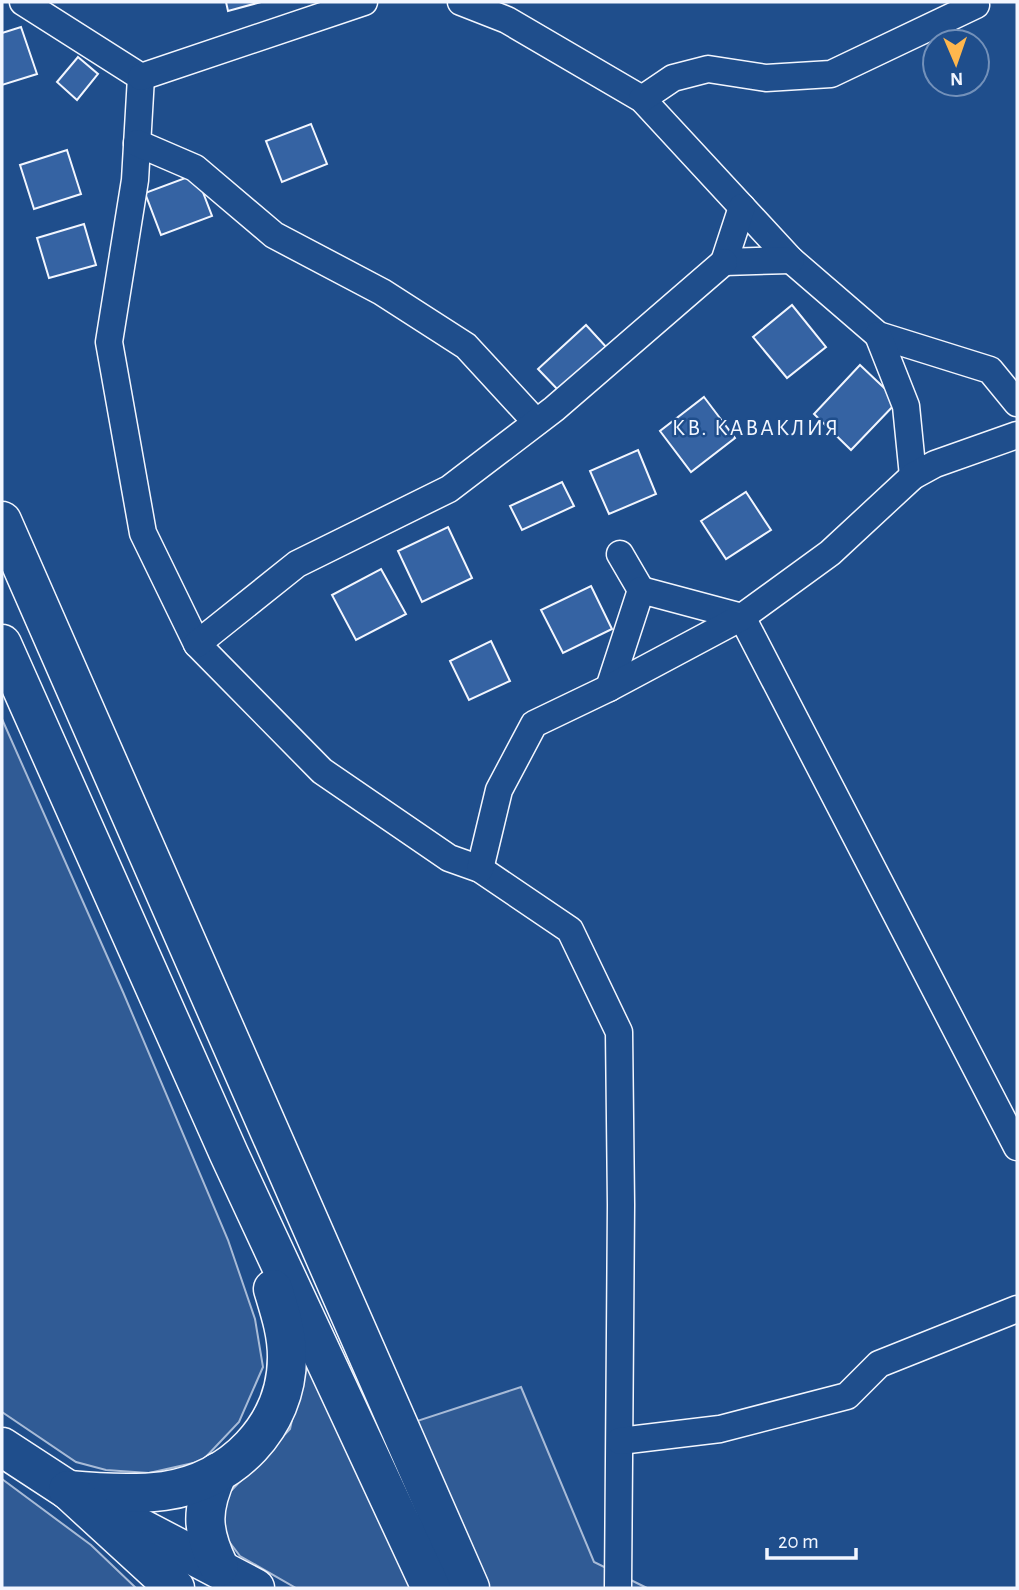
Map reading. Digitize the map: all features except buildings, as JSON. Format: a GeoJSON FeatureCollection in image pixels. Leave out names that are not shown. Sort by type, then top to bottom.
{"type":"FeatureCollection","features":[{"type":"Feature","properties":{"kind":"main road"},"geometry":{"type":"LineString","coordinates":[[2,521],[470,1588]]}},
{"type":"Feature","properties":{"kind":"main road"},"geometry":{"type":"LineString","coordinates":[[2,644],[229,1154],[431,1588]]}},
{"type":"Feature","properties":{"kind":"main road"},"geometry":{"type":"LineString","coordinates":[[64,1488],[133,1493],[188,1486],[239,1459],[260,1438],[270,1422],[285,1384],[287,1357],[284,1325],[229,1154]]}},
{"type":"Feature","properties":{"kind":"main road"},"geometry":{"type":"LineString","coordinates":[[2,1447],[64,1488],[255,1588]]}},
{"type":"Feature","properties":{"kind":"main road"},"geometry":{"type":"LineString","coordinates":[[218,1472],[208,1495],[204,1520],[208,1545],[219,1567]]}},
{"type":"Feature","properties":{"kind":"main road"},"geometry":{"type":"LineString","coordinates":[[64,1488],[175,1588]]}},
{"type":"Feature","properties":{"kind":"street"},"geometry":{"type":"LineString","coordinates":[[23,2],[141,78]]}},
{"type":"Feature","properties":{"kind":"street"},"geometry":{"type":"LineString","coordinates":[[141,78],[364,2]]}},
{"type":"Feature","properties":{"kind":"street"},"geometry":{"type":"LineString","coordinates":[[461,2],[507,20],[642,99],[791,260],[878,335],[990,370],[1017,369]]}},
{"type":"Feature","properties":{"kind":"street"},"geometry":{"type":"LineString","coordinates":[[642,99],[673,78],[708,69],[766,78],[831,74],[978,3]]}},
{"type":"Feature","properties":{"kind":"street"},"geometry":{"type":"LineString","coordinates":[[141,78],[135,180],[109,342],[143,533],[197,644],[322,771],[449,858],[480,869],[570,930],[619,1032],[621,1441],[618,1588]]}},
{"type":"Feature","properties":{"kind":"street"},"geometry":{"type":"LineString","coordinates":[[137,143],[195,168],[274,235],[382,292],[466,346],[536,422]]}},
{"type":"Feature","properties":{"kind":"street"},"geometry":{"type":"LineString","coordinates":[[197,644],[297,564],[449,489],[536,422],[724,262],[742,206]]}},
{"type":"Feature","properties":{"kind":"street"},"geometry":{"type":"LineString","coordinates":[[724,262],[791,260]]}},
{"type":"Feature","properties":{"kind":"street"},"geometry":{"type":"LineString","coordinates":[[878,335],[906,406],[913,476]]}},
{"type":"Feature","properties":{"kind":"street"},"geometry":{"type":"LineString","coordinates":[[990,370],[1017,403]]}},
{"type":"Feature","properties":{"kind":"street"},"geometry":{"type":"LineString","coordinates":[[480,869],[499,790],[534,724],[609,688],[742,617],[830,553],[913,476],[935,464],[1017,435]]}},
{"type":"Feature","properties":{"kind":"street"},"geometry":{"type":"LineString","coordinates":[[620,554],[641,590],[742,617],[1017,1147]]}},
{"type":"Feature","properties":{"kind":"street"},"geometry":{"type":"LineString","coordinates":[[609,688],[641,590]]}},
{"type":"Feature","properties":{"kind":"street"},"geometry":{"type":"LineString","coordinates":[[621,1441],[720,1429],[847,1396],[879,1364],[1017,1309]]}},
{"type":"Feature","properties":{"kind":"shaded area"},"geometry":{"type":"Polygon","coordinates":[[[2,719],[123,992],[228,1240],[255,1319],[263,1367],[239,1422],[202,1461],[149,1473],[106,1470],[76,1462],[2,1412],[2,719]]]}},
{"type":"Feature","properties":{"kind":"shaded area"},"geometry":{"type":"Polygon","coordinates":[[[306,1356],[412,1588],[296,1588],[240,1556],[221,1531],[228,1494],[290,1429],[306,1356]]]}},
{"type":"Feature","properties":{"kind":"shaded area"},"geometry":{"type":"Polygon","coordinates":[[[521,1387],[594,1562],[647,1588],[489,1588],[417,1421],[521,1387]]]}},
{"type":"Feature","properties":{"kind":"shaded area"},"geometry":{"type":"Polygon","coordinates":[[[2,1479],[91,1545],[136,1588],[2,1588],[2,1479]]]}},
{"type":"Feature","properties":{"kind":"district","name":"КВ. КАВАКЛИЯ"},"geometry":{"type":"Point","coordinates":[756,427]}}]}
